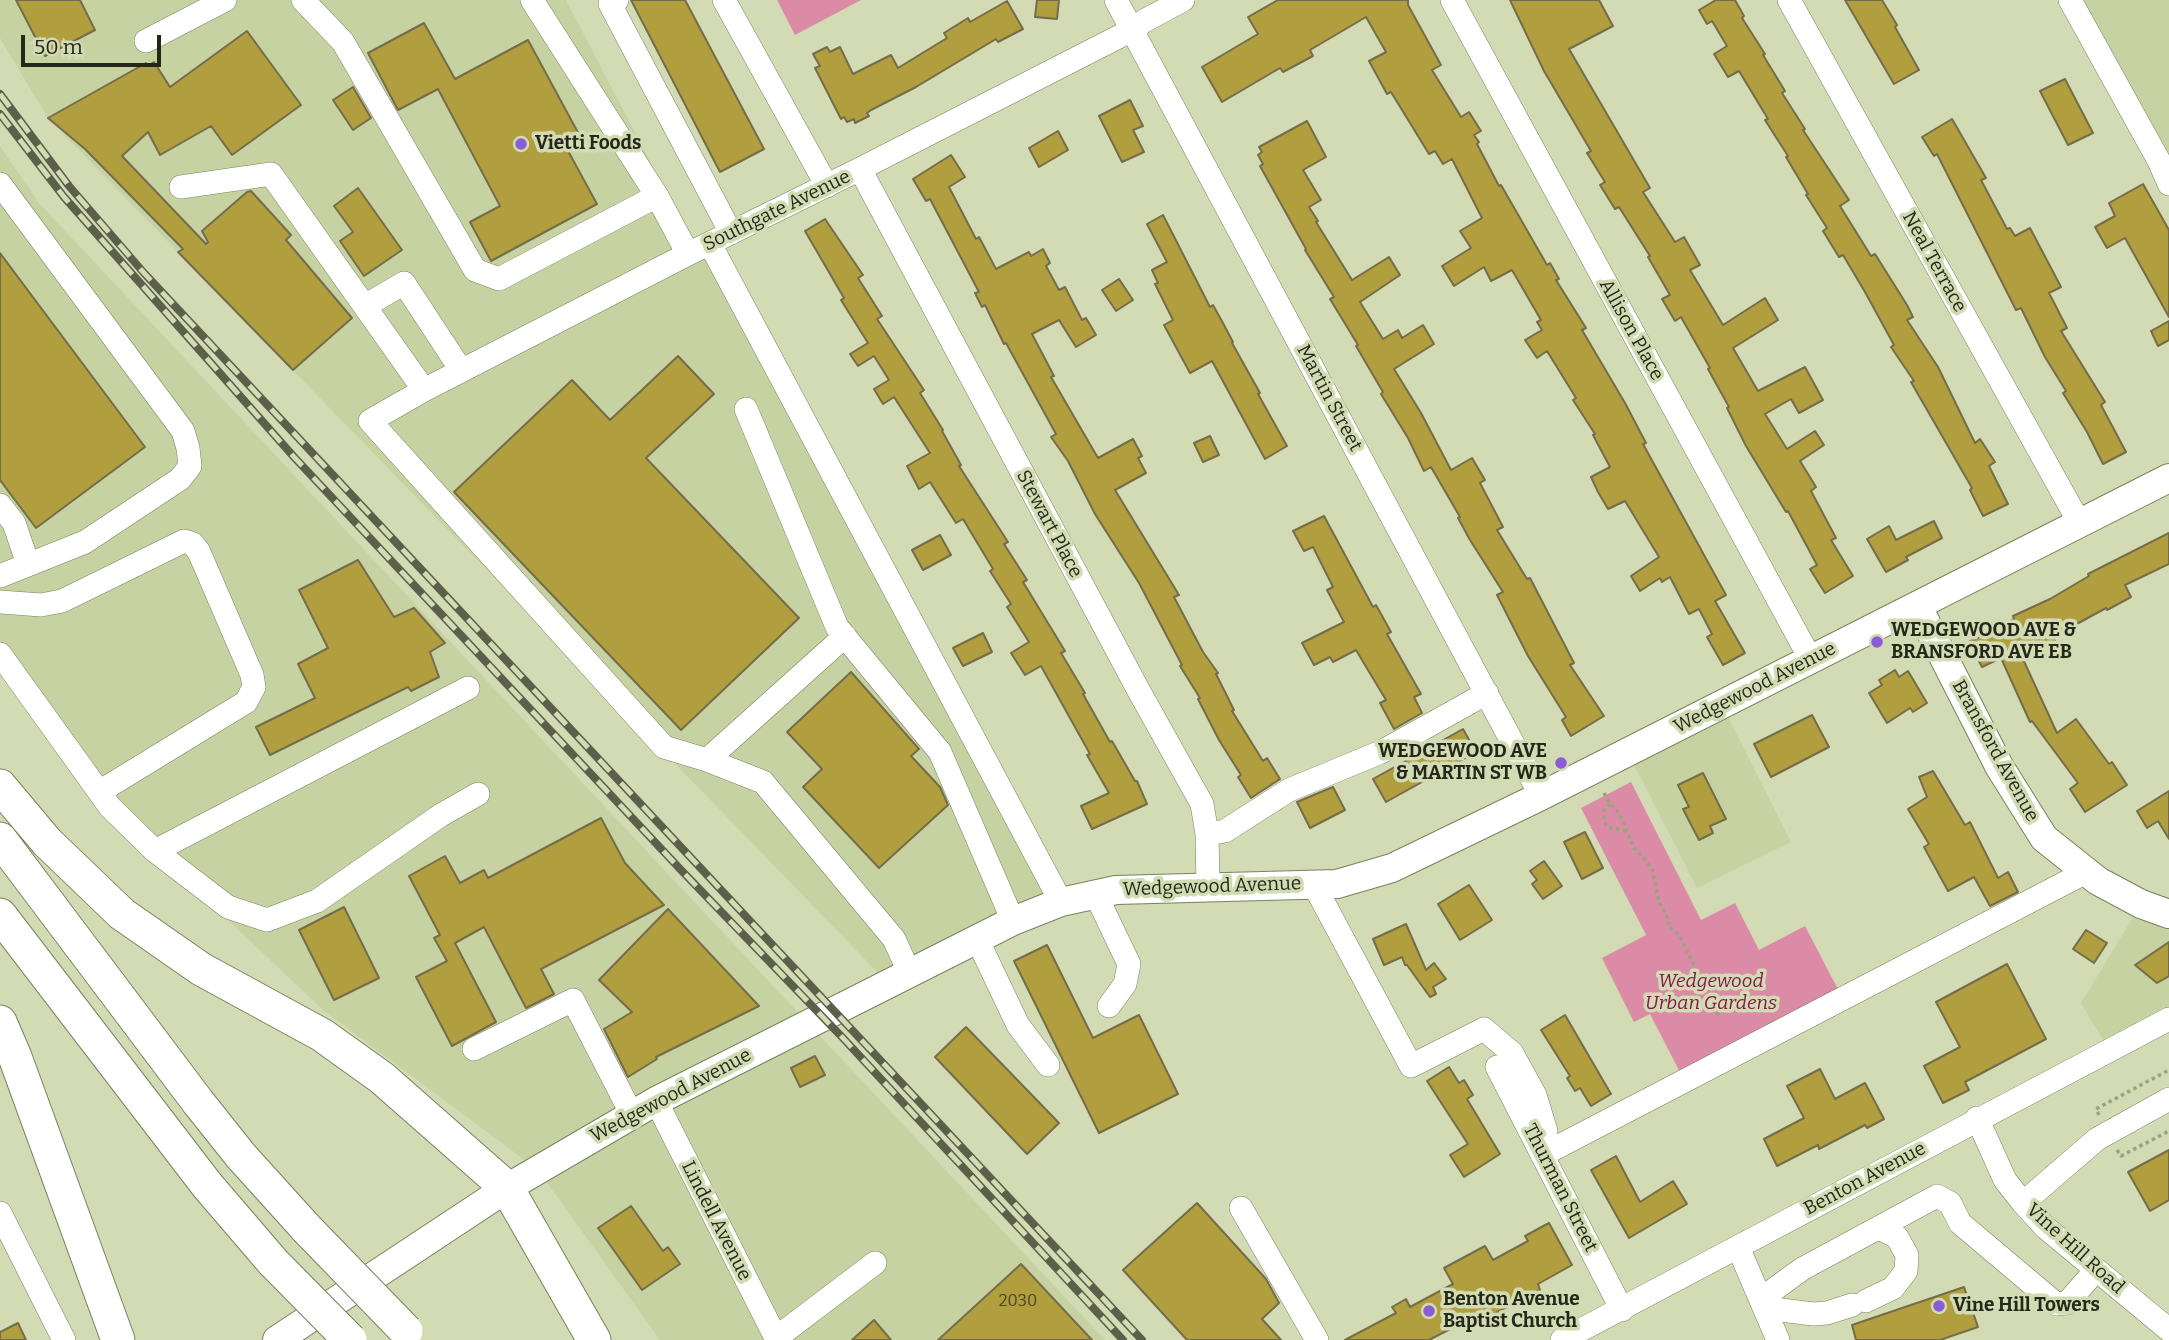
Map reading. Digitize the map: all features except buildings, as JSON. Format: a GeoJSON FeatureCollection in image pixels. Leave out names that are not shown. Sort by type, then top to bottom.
{"type":"FeatureCollection","features":[{"type":"Feature","properties":{"kind":"highway"},"geometry":{"type":"LineString","coordinates":[[0,786],[47,842],[122,914],[201,968],[322,1035],[382,1078],[507,1188],[594,1340]]}},
{"type":"Feature","properties":{"kind":"highway"},"geometry":{"type":"LineString","coordinates":[[0,839],[198,1102],[307,1229],[411,1336]]}},
{"type":"Feature","properties":{"kind":"highway"},"geometry":{"type":"LineString","coordinates":[[0,915],[207,1185],[273,1262],[350,1340]]}},
{"type":"Feature","properties":{"kind":"highway"},"geometry":{"type":"LineString","coordinates":[[0,1022],[118,1340]]}},
{"type":"Feature","properties":{"kind":"main road","name":"Wedgewood Avenue"},"geometry":{"type":"LineString","coordinates":[[277,1340],[507,1188],[644,1108],[1013,920],[1061,902],[1116,890],[1337,884],[1392,868],[1918,607],[2169,478]]}},
{"type":"Feature","properties":{"kind":"main road","name":"Bransford Avenue"},"geometry":{"type":"LineString","coordinates":[[1918,607],[1999,766],[2044,838],[2098,881],[2169,914]]}},
{"type":"Feature","properties":{"kind":"street"},"geometry":{"type":"LineString","coordinates":[[146,41],[225,0]]}},
{"type":"Feature","properties":{"kind":"street"},"geometry":{"type":"LineString","coordinates":[[303,0],[343,42],[475,270],[499,279],[657,196]]}},
{"type":"Feature","properties":{"kind":"street"},"geometry":{"type":"LineString","coordinates":[[532,0],[657,196],[688,254]]}},
{"type":"Feature","properties":{"kind":"street"},"geometry":{"type":"LineString","coordinates":[[617,0],[610,4],[731,233]]}},
{"type":"Feature","properties":{"kind":"street"},"geometry":{"type":"LineString","coordinates":[[724,0],[827,186]]}},
{"type":"Feature","properties":{"kind":"street","name":"Martin Street"},"geometry":{"type":"LineString","coordinates":[[1116,0],[1541,796]]}},
{"type":"Feature","properties":{"kind":"street","name":"Southgate Avenue"},"geometry":{"type":"LineString","coordinates":[[707,760],[664,747],[370,421],[461,370],[1132,30],[1183,0]]}},
{"type":"Feature","properties":{"kind":"street","name":"Allison Place"},"geometry":{"type":"LineString","coordinates":[[1452,0],[1811,660]]}},
{"type":"Feature","properties":{"kind":"street","name":"Neal Terrace"},"geometry":{"type":"LineString","coordinates":[[1789,0],[2080,524]]}},
{"type":"Feature","properties":{"kind":"street"},"geometry":{"type":"LineString","coordinates":[[2070,0],[2169,184]]}},
{"type":"Feature","properties":{"kind":"street","name":"Stewart Place"},"geometry":{"type":"LineString","coordinates":[[860,169],[1133,681],[1202,804],[1207,834],[1208,886]]}},
{"type":"Feature","properties":{"kind":"street"},"geometry":{"type":"LineString","coordinates":[[181,187],[271,174],[424,390]]}},
{"type":"Feature","properties":{"kind":"street"},"geometry":{"type":"LineString","coordinates":[[0,184],[183,431],[190,466],[180,479],[85,542],[0,576]]}},
{"type":"Feature","properties":{"kind":"street"},"geometry":{"type":"LineString","coordinates":[[710,244],[1061,902]]}},
{"type":"Feature","properties":{"kind":"street"},"geometry":{"type":"LineString","coordinates":[[365,306],[404,283],[461,370]]}},
{"type":"Feature","properties":{"kind":"street"},"geometry":{"type":"LineString","coordinates":[[746,409],[837,627],[940,752],[1013,920]]}},
{"type":"Feature","properties":{"kind":"street"},"geometry":{"type":"LineString","coordinates":[[0,505],[14,523],[28,564]]}},
{"type":"Feature","properties":{"kind":"street"},"geometry":{"type":"LineString","coordinates":[[0,602],[41,605],[62,601],[184,541],[193,544],[199,552],[252,676],[254,687],[246,702],[99,792]]}},
{"type":"Feature","properties":{"kind":"street"},"geometry":{"type":"LineString","coordinates":[[845,636],[707,760],[763,782],[894,939],[910,974]]}},
{"type":"Feature","properties":{"kind":"street"},"geometry":{"type":"LineString","coordinates":[[0,654],[110,807],[155,851],[228,907],[267,920],[317,901],[440,815],[478,794]]}},
{"type":"Feature","properties":{"kind":"street"},"geometry":{"type":"LineString","coordinates":[[155,851],[468,688]]}},
{"type":"Feature","properties":{"kind":"street"},"geometry":{"type":"LineString","coordinates":[[1207,834],[1225,831],[1289,790],[1381,752],[1487,692]]}},
{"type":"Feature","properties":{"kind":"street"},"geometry":{"type":"LineString","coordinates":[[1542,1155],[2086,872]]}},
{"type":"Feature","properties":{"kind":"street"},"geometry":{"type":"LineString","coordinates":[[1314,885],[1411,1066],[1484,1029],[1512,1053],[1535,1095],[1546,1131],[1542,1155]]}},
{"type":"Feature","properties":{"kind":"street"},"geometry":{"type":"LineString","coordinates":[[1095,893],[1129,964],[1125,984],[1109,1006]]}},
{"type":"Feature","properties":{"kind":"street"},"geometry":{"type":"LineString","coordinates":[[977,939],[1018,1025],[1048,1065]]}},
{"type":"Feature","properties":{"kind":"street","name":"Lindell Avenue"},"geometry":{"type":"LineString","coordinates":[[474,1049],[573,1000],[644,1108],[776,1339]]}},
{"type":"Feature","properties":{"kind":"street","name":"Benton Avenue"},"geometry":{"type":"LineString","coordinates":[[1562,1340],[2169,1018]]}},
{"type":"Feature","properties":{"kind":"street","name":"Thurman Street"},"geometry":{"type":"LineString","coordinates":[[1497,1067],[1622,1310]]}},
{"type":"Feature","properties":{"kind":"street"},"geometry":{"type":"LineString","coordinates":[[2023,1203],[2097,1139],[2169,1099]]}},
{"type":"Feature","properties":{"kind":"street","name":"Vine Hill Road"},"geometry":{"type":"LineString","coordinates":[[1977,1118],[2005,1180],[2023,1203],[2046,1228],[2169,1330]]}},
{"type":"Feature","properties":{"kind":"street"},"geometry":{"type":"LineString","coordinates":[[1763,1303],[1802,1269],[1937,1196],[1950,1203],[1960,1223],[2056,1304],[2067,1303],[2096,1270]]}},
{"type":"Feature","properties":{"kind":"street"},"geometry":{"type":"LineString","coordinates":[[1241,1208],[1317,1340]]}},
{"type":"Feature","properties":{"kind":"street"},"geometry":{"type":"LineString","coordinates":[[0,1213],[64,1339]]}},
{"type":"Feature","properties":{"kind":"street"},"geometry":{"type":"LineString","coordinates":[[1763,1303],[1813,1314],[1827,1313],[1893,1288],[1906,1270],[1907,1255],[1896,1237],[1879,1227]]}},
{"type":"Feature","properties":{"kind":"street"},"geometry":{"type":"LineString","coordinates":[[1738,1247],[1778,1340]]}},
{"type":"Feature","properties":{"kind":"street"},"geometry":{"type":"LineString","coordinates":[[776,1339],[875,1263]]}},
{"type":"Feature","properties":{"kind":"path"},"geometry":{"type":"LineString","coordinates":[[1604,793],[1619,813],[1634,848],[1651,868],[1659,902],[1669,920],[1668,926],[1679,935],[1720,1018]]}},
{"type":"Feature","properties":{"kind":"path"},"geometry":{"type":"LineString","coordinates":[[1610,804],[1604,810],[1604,822],[1608,827],[1626,831]]}},
{"type":"Feature","properties":{"kind":"shaded area"},"geometry":{"type":"Polygon","coordinates":[[[0,0],[566,0],[696,250],[710,244],[1061,902],[889,984],[48,118],[0,38],[0,0]]]}},
{"type":"Feature","properties":{"kind":"shaded area"},"geometry":{"type":"Polygon","coordinates":[[[2070,0],[2169,0],[2169,184],[2070,0]]]}},
{"type":"Feature","properties":{"kind":"shaded area"},"geometry":{"type":"Polygon","coordinates":[[[0,146],[39,203],[1105,1340],[660,1340],[538,1170],[323,1010],[155,851],[0,654],[0,146]]]}},
{"type":"Feature","properties":{"kind":"shaded area"},"geometry":{"type":"Polygon","coordinates":[[[1722,705],[1791,842],[1697,888],[1628,753],[1722,705]]]}},
{"type":"Feature","properties":{"kind":"shaded area"},"geometry":{"type":"Polygon","coordinates":[[[2141,904],[2169,914],[2169,1019],[2109,1050],[2081,1003],[2141,904]]]}},
{"type":"Feature","properties":{"kind":"green space"},"geometry":{"type":"Polygon","coordinates":[[[777,0],[861,0],[795,35],[777,0]]]}},
{"type":"Feature","properties":{"kind":"green space","name":"Wedgewood Urban Gardens"},"geometry":{"type":"Polygon","coordinates":[[[1631,782],[1701,920],[1735,903],[1759,950],[1805,926],[1843,999],[1684,1080],[1650,1014],[1634,1022],[1602,958],[1646,935],[1581,808],[1631,782]]]}},
{"type":"Feature","properties":{"kind":"railway"},"geometry":{"type":"LineString","coordinates":[[0,94],[69,186],[144,273],[1142,1340]]}},
{"type":"Feature","properties":{"kind":"railway"},"geometry":{"type":"LineString","coordinates":[[0,114],[64,197],[294,457],[681,870],[842,1037],[1123,1340]]}},
{"type":"Feature","properties":{"kind":"place","name":"Vietti Foods"},"geometry":{"type":"Point","coordinates":[521,144]}},
{"type":"Feature","properties":{"kind":"place","name":"WEDGEWOOD AVE & BRANSFORD AVE EB"},"geometry":{"type":"Point","coordinates":[1877,642]}},
{"type":"Feature","properties":{"kind":"place","name":"WEDGEWOOD AVE & MARTIN ST WB"},"geometry":{"type":"Point","coordinates":[1561,763]}},
{"type":"Feature","properties":{"kind":"place","name":"Vine Hill Towers"},"geometry":{"type":"Point","coordinates":[1939,1306]}},
{"type":"Feature","properties":{"kind":"place","name":"Benton Avenue Baptist Church"},"geometry":{"type":"Point","coordinates":[1429,1311]}}]}
